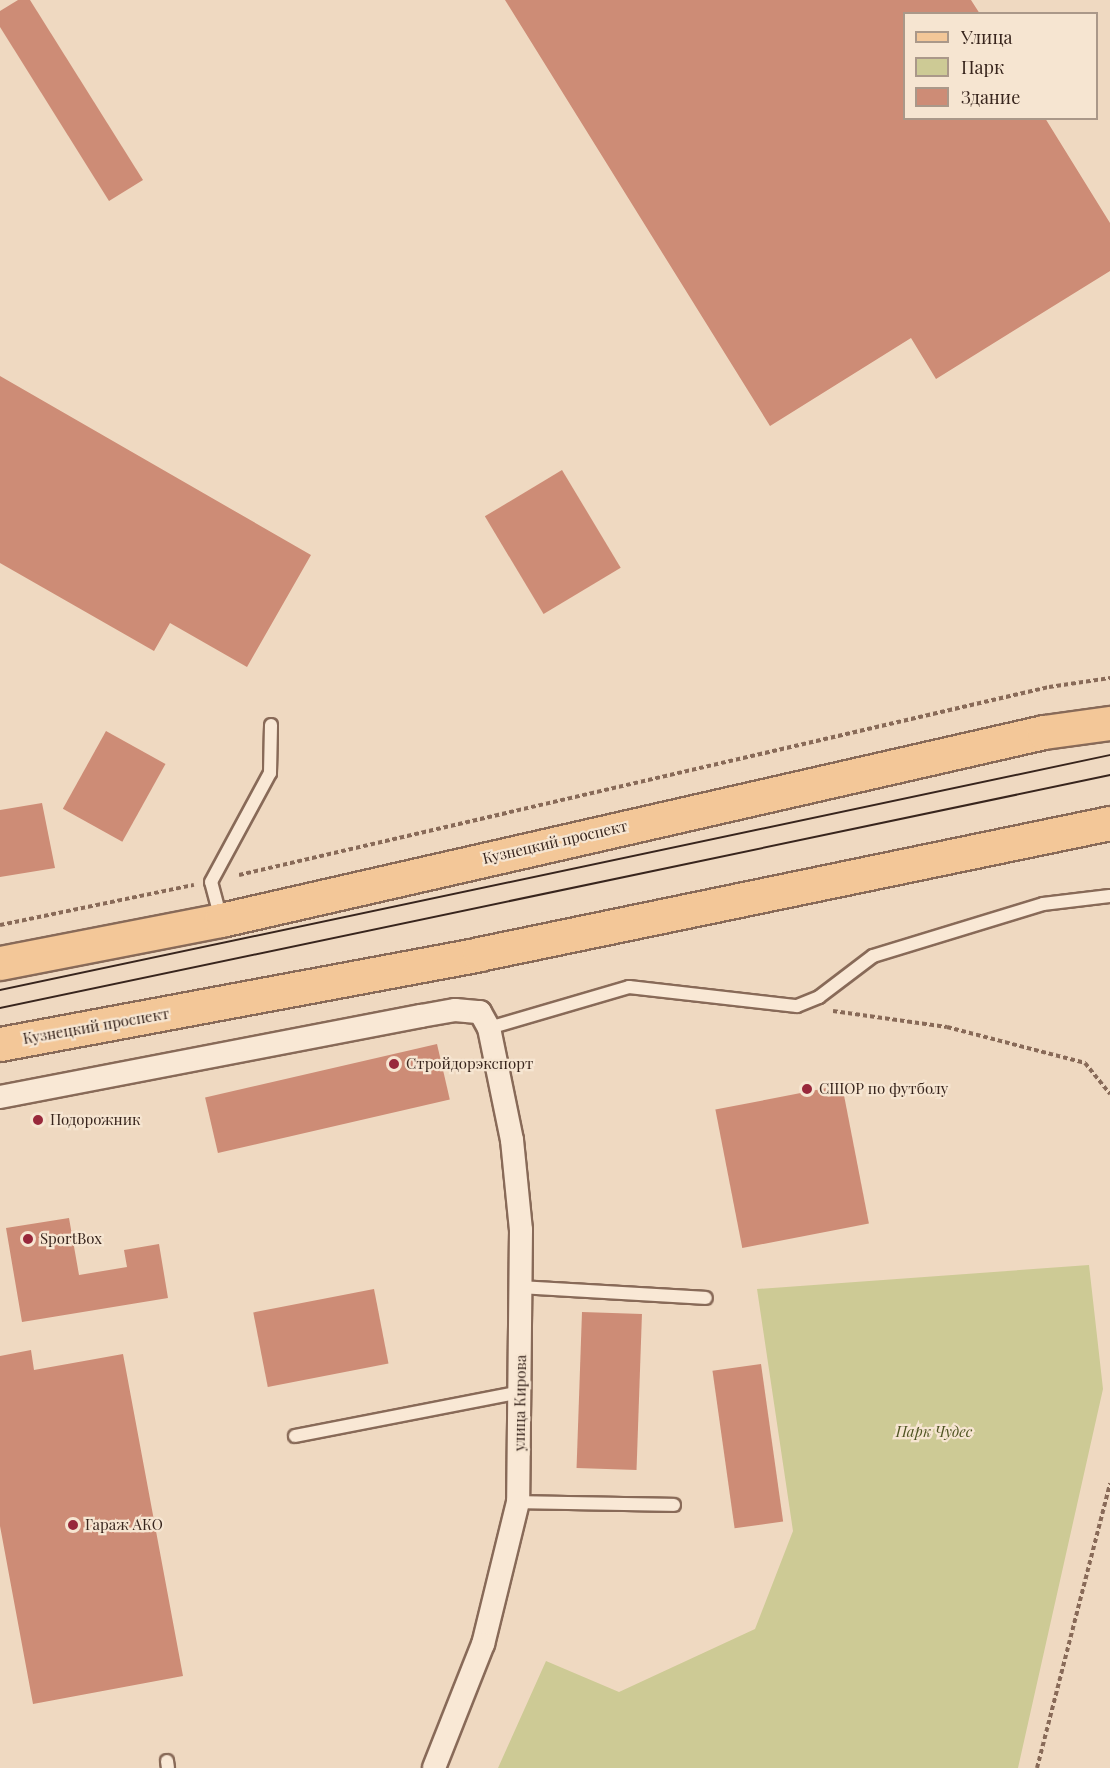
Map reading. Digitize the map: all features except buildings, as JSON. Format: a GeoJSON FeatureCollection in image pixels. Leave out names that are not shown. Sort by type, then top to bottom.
{"type":"FeatureCollection","features":[{"type":"Feature","properties":{"kind":"main road","name":"Кузнецкий проспект"},"geometry":{"type":"LineString","coordinates":[[0,963],[221,920],[293,900],[1032,735],[1110,723]]}},
{"type":"Feature","properties":{"kind":"main road","name":"Кузнецкий проспект"},"geometry":{"type":"LineString","coordinates":[[0,1044],[479,954],[1110,823]]}},
{"type":"Feature","properties":{"kind":"street"},"geometry":{"type":"LineString","coordinates":[[0,1097],[455,1010],[480,1012],[489,1028]]}},
{"type":"Feature","properties":{"kind":"street","name":"улица Кирова"},"geometry":{"type":"LineString","coordinates":[[434,1768],[483,1644],[518,1502],[521,1230],[512,1140],[489,1028]]}},
{"type":"Feature","properties":{"kind":"lane"},"geometry":{"type":"LineString","coordinates":[[221,920],[211,882],[270,773],[271,725]]}},
{"type":"Feature","properties":{"kind":"lane"},"geometry":{"type":"LineString","coordinates":[[489,1028],[629,987],[797,1006],[819,997],[873,956],[1043,904],[1110,896]]}},
{"type":"Feature","properties":{"kind":"lane"},"geometry":{"type":"LineString","coordinates":[[521,1287],[706,1298]]}},
{"type":"Feature","properties":{"kind":"lane"},"geometry":{"type":"LineString","coordinates":[[295,1436],[521,1392]]}},
{"type":"Feature","properties":{"kind":"lane"},"geometry":{"type":"LineString","coordinates":[[518,1502],[674,1505]]}},
{"type":"Feature","properties":{"kind":"path"},"geometry":{"type":"LineString","coordinates":[[0,925],[211,882],[1049,687],[1110,678]]}},
{"type":"Feature","properties":{"kind":"path"},"geometry":{"type":"LineString","coordinates":[[797,1006],[947,1027],[1085,1063],[1110,1094]]}},
{"type":"Feature","properties":{"kind":"path"},"geometry":{"type":"LineString","coordinates":[[1037,1768],[1110,1483]]}},
{"type":"Feature","properties":{"kind":"green space","name":"Парк Чудес"},"geometry":{"type":"Polygon","coordinates":[[[1089,1265],[1103,1389],[1018,1768],[498,1768],[546,1661],[619,1692],[755,1629],[793,1531],[757,1289],[1089,1265]]]}},
{"type":"Feature","properties":{"kind":"tram line"},"geometry":{"type":"LineString","coordinates":[[0,990],[1110,755]]}},
{"type":"Feature","properties":{"kind":"tram line"},"geometry":{"type":"LineString","coordinates":[[0,1008],[1110,775]]}},
{"type":"Feature","properties":{"kind":"place","name":"Стройдорэкспорт"},"geometry":{"type":"Point","coordinates":[394,1064]}},
{"type":"Feature","properties":{"kind":"place","name":"СШОР по футболу"},"geometry":{"type":"Point","coordinates":[807,1089]}},
{"type":"Feature","properties":{"kind":"place","name":"Подорожник"},"geometry":{"type":"Point","coordinates":[38,1120]}},
{"type":"Feature","properties":{"kind":"place","name":"SportBox"},"geometry":{"type":"Point","coordinates":[28,1239]}},
{"type":"Feature","properties":{"kind":"place","name":"Гараж АКО"},"geometry":{"type":"Point","coordinates":[73,1525]}}]}
